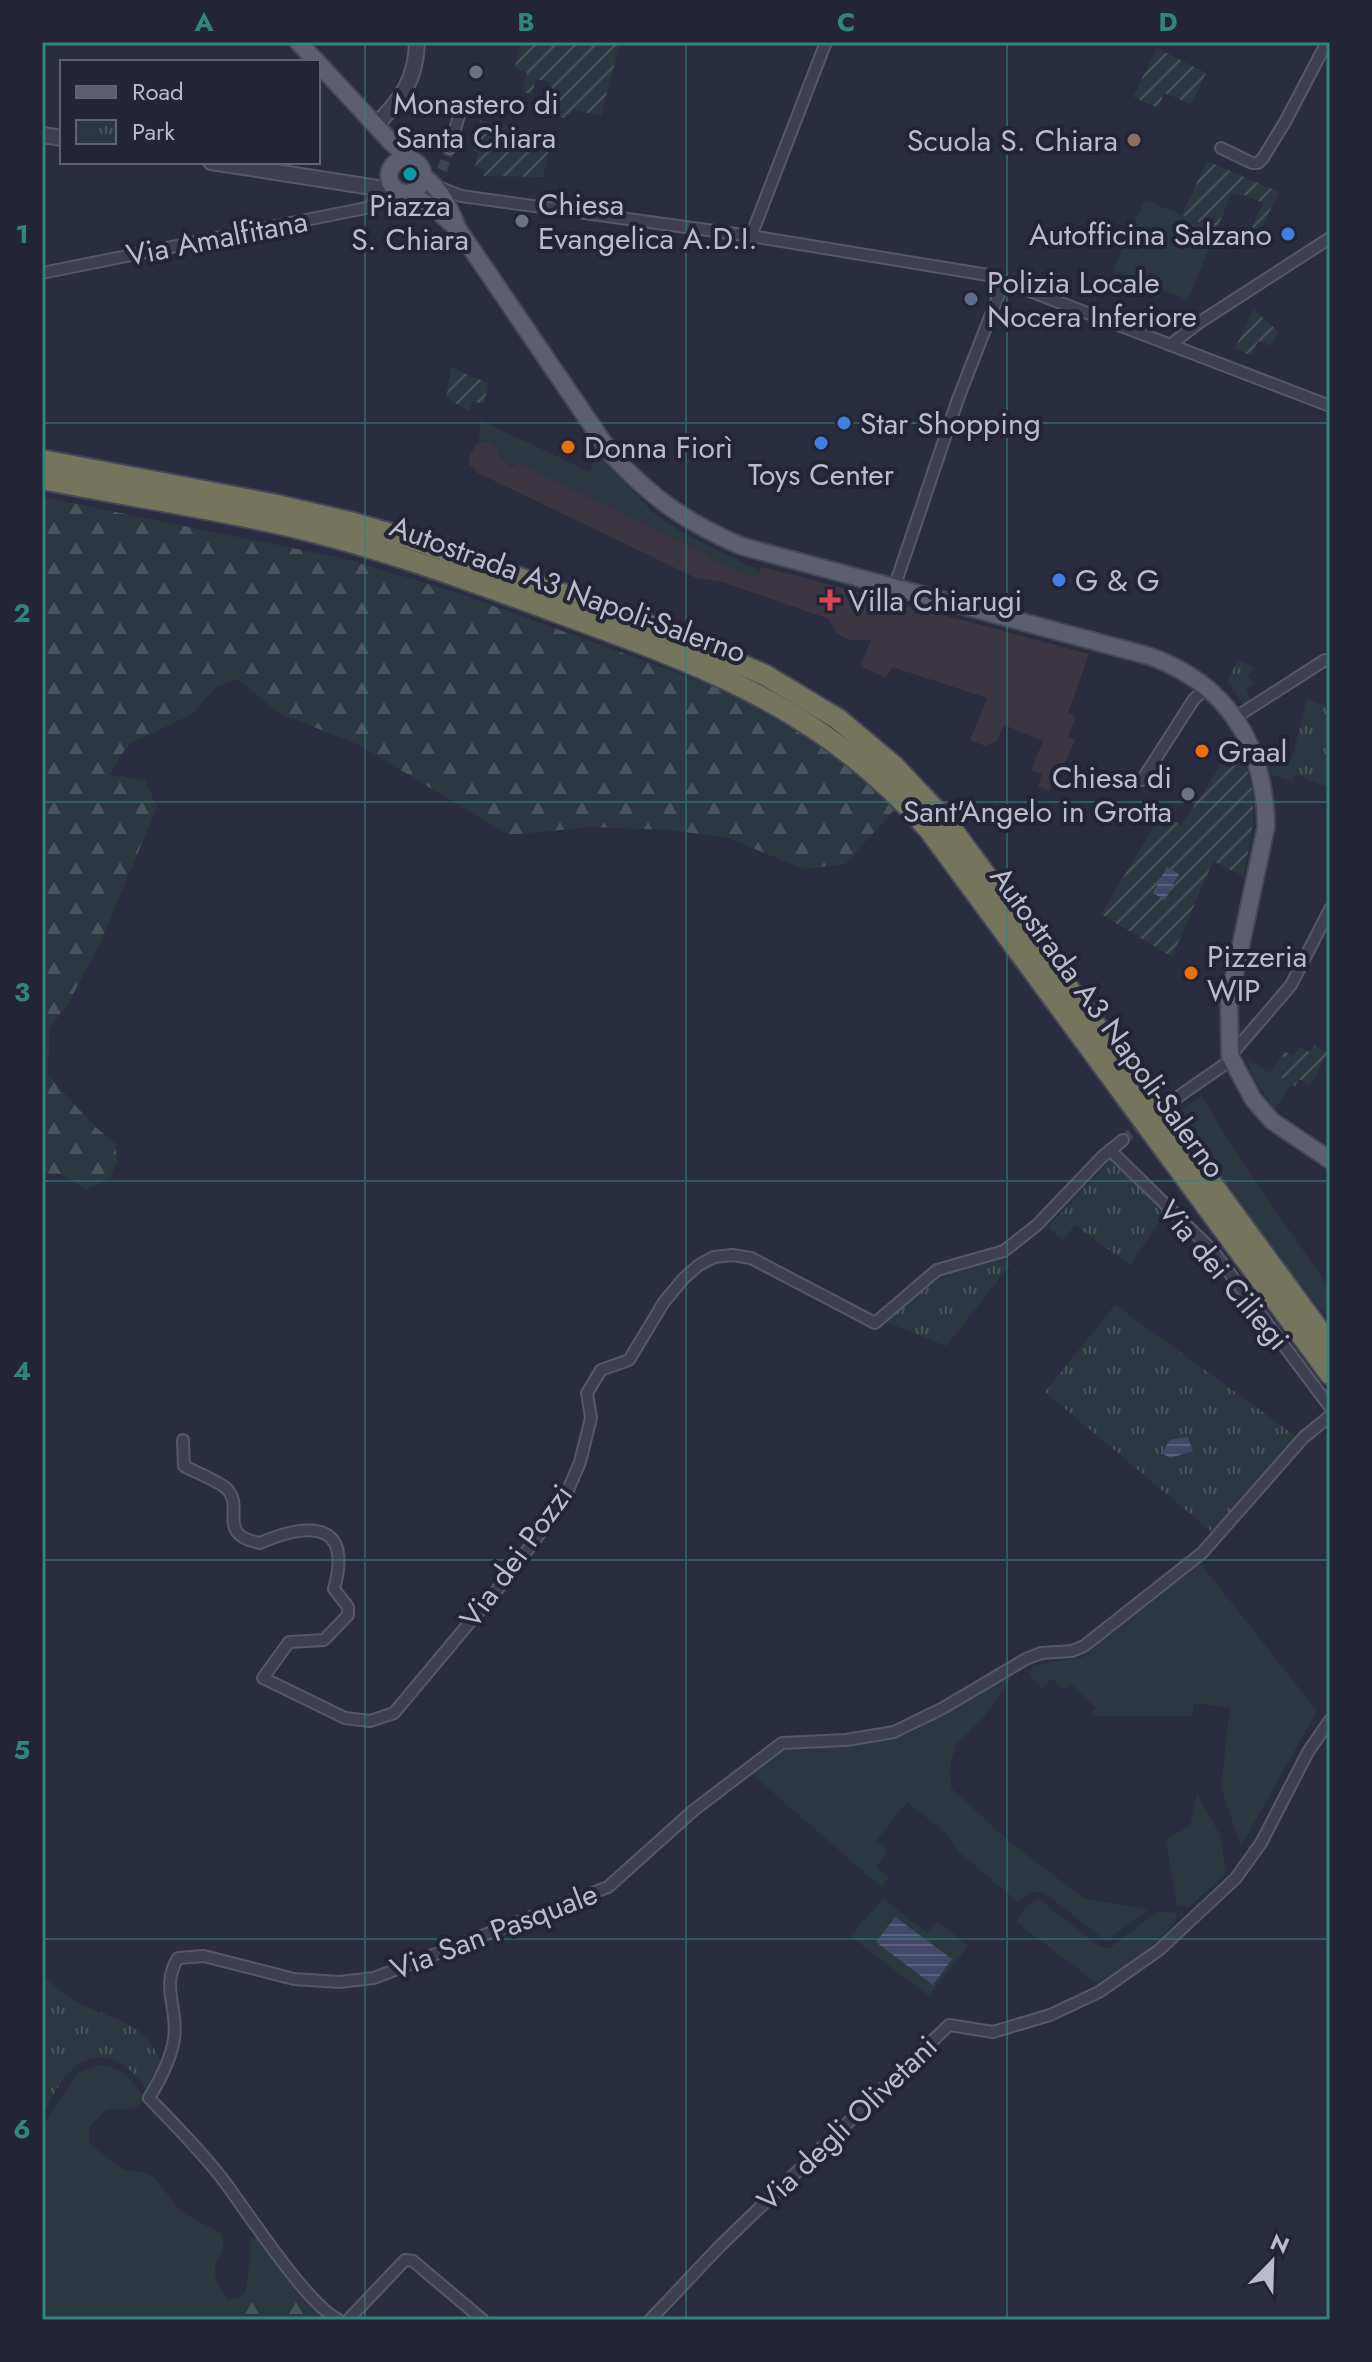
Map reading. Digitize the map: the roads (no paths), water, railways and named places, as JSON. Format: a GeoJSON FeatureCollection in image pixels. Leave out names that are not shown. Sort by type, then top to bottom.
{"type":"FeatureCollection","features":[{"type":"Feature","properties":{"kind":"highway","name":"Autostrada A3 Napoli-Salerno"},"geometry":{"type":"LineString","coordinates":[[42,460],[304,510],[426,544],[713,651],[765,675],[838,719],[894,766],[946,821],[1330,1342]]}},
{"type":"Feature","properties":{"kind":"highway","name":"Autostrada A3 Napoli-Salerno"},"geometry":{"type":"LineString","coordinates":[[42,479],[295,527],[415,561],[708,669],[781,706],[836,742],[888,786],[930,831],[1330,1374]]}},
{"type":"Feature","properties":{"kind":"main road"},"geometry":{"type":"LineString","coordinates":[[298,42],[316,60]]}},
{"type":"Feature","properties":{"kind":"main road"},"geometry":{"type":"LineString","coordinates":[[320,64],[391,142],[420,166],[448,202],[458,229],[612,455],[642,487],[668,507],[709,532],[741,546],[1141,654],[1178,668],[1207,688],[1236,717],[1262,774],[1266,827],[1229,1001],[1230,1058],[1253,1099],[1272,1121],[1330,1160]]}},
{"type":"Feature","properties":{"kind":"main road"},"geometry":{"type":"LineString","coordinates":[[391,142],[392,184]]}},
{"type":"Feature","properties":{"kind":"main road"},"geometry":{"type":"LineString","coordinates":[[392,184],[401,160],[411,160]]}},
{"type":"Feature","properties":{"kind":"main road"},"geometry":{"type":"LineString","coordinates":[[392,184],[418,189],[429,181]]}},
{"type":"Feature","properties":{"kind":"main road"},"geometry":{"type":"LineString","coordinates":[[392,184],[448,202]]}},
{"type":"Feature","properties":{"kind":"street"},"geometry":{"type":"LineString","coordinates":[[377,124],[398,103],[406,88],[417,62],[417,42]]}},
{"type":"Feature","properties":{"kind":"street"},"geometry":{"type":"LineString","coordinates":[[751,236],[826,42]]}},
{"type":"Feature","properties":{"kind":"street"},"geometry":{"type":"LineString","coordinates":[[1221,148],[1258,163],[1327,42]]}},
{"type":"Feature","properties":{"kind":"street"},"geometry":{"type":"LineString","coordinates":[[450,148],[460,112]]}},
{"type":"Feature","properties":{"kind":"street"},"geometry":{"type":"LineString","coordinates":[[228,164],[392,184]]}},
{"type":"Feature","properties":{"kind":"street","name":"Via Amalfitana"},"geometry":{"type":"LineString","coordinates":[[42,273],[371,207],[392,184]]}},
{"type":"Feature","properties":{"kind":"street"},"geometry":{"type":"LineString","coordinates":[[448,202],[751,236],[988,275],[1330,406]]}},
{"type":"Feature","properties":{"kind":"street"},"geometry":{"type":"LineString","coordinates":[[1170,345],[1200,322],[1330,238]]}},
{"type":"Feature","properties":{"kind":"street"},"geometry":{"type":"LineString","coordinates":[[894,588],[958,399],[1004,281]]}},
{"type":"Feature","properties":{"kind":"street"},"geometry":{"type":"LineString","coordinates":[[1236,717],[1325,660],[1330,662]]}},
{"type":"Feature","properties":{"kind":"street"},"geometry":{"type":"LineString","coordinates":[[1142,780],[1194,699],[1207,688]]}},
{"type":"Feature","properties":{"kind":"street"},"geometry":{"type":"LineString","coordinates":[[1172,1101],[1230,1058],[1291,985],[1330,909]]}},
{"type":"Feature","properties":{"kind":"street","name":"Via dei Pozzi"},"geometry":{"type":"LineString","coordinates":[[183,1440],[184,1466],[226,1487],[233,1498],[231,1518],[235,1530],[242,1536],[260,1543],[293,1530],[309,1529],[328,1536],[336,1544],[340,1557],[334,1589],[348,1607],[348,1615],[324,1640],[289,1642],[263,1678],[345,1718],[370,1721],[394,1713],[506,1579],[563,1502],[580,1462],[591,1418],[587,1393],[601,1370],[629,1360],[664,1302],[699,1265],[714,1257],[732,1255],[751,1258],[875,1323],[937,1270],[1004,1251],[1037,1225],[1123,1140]]}},
{"type":"Feature","properties":{"kind":"street","name":"Via dei Ciliegi"},"geometry":{"type":"LineString","coordinates":[[1110,1150],[1213,1251],[1330,1407]]}},
{"type":"Feature","properties":{"kind":"street","name":"Via San Pasquale"},"geometry":{"type":"LineString","coordinates":[[339,2320],[328,2315],[302,2285],[218,2174],[149,2098],[166,2066],[175,2037],[169,1972],[178,1958],[204,1956],[294,1979],[339,1982],[374,1978],[608,1887],[694,1810],[782,1743],[846,1740],[894,1732],[943,1708],[1026,1659],[1041,1653],[1072,1651],[1084,1646],[1202,1553],[1304,1437],[1330,1416]]}},
{"type":"Feature","properties":{"kind":"street","name":"Via degli Olivetani"},"geometry":{"type":"LineString","coordinates":[[650,2320],[720,2246],[949,2025],[993,2032],[1050,2015],[1099,1992],[1159,1950],[1236,1878],[1261,1843],[1308,1752],[1330,1720]]}},
{"type":"Feature","properties":{"kind":"street"},"geometry":{"type":"LineString","coordinates":[[348,2320],[405,2260],[413,2261],[483,2320]]}},
{"type":"Feature","properties":{"kind":"water"},"geometry":{"type":"Polygon","coordinates":[[[1167,867],[1179,874],[1165,900],[1153,893],[1167,867]]]}},
{"type":"Feature","properties":{"kind":"water"},"geometry":{"type":"Polygon","coordinates":[[[1188,1437],[1193,1451],[1170,1458],[1162,1453],[1170,1440],[1188,1437]]]}},
{"type":"Feature","properties":{"kind":"water"},"geometry":{"type":"Polygon","coordinates":[[[895,1917],[952,1959],[933,1985],[876,1942],[895,1917]]]}},
{"type":"Feature","properties":{"kind":"tunnel"},"geometry":{"type":"LineString","coordinates":[[442,170],[450,148]]}},
{"type":"Feature","properties":{"kind":"tunnel"},"geometry":{"type":"LineString","coordinates":[[1123,1140],[1172,1101]]}},
{"type":"Feature","properties":{"kind":"place","name":"Monastero di Santa Chiara"},"geometry":{"type":"Point","coordinates":[476,72]}},
{"type":"Feature","properties":{"kind":"place","name":"Scuola S. Chiara"},"geometry":{"type":"Point","coordinates":[1134,140]}},
{"type":"Feature","properties":{"kind":"place","name":"Piazza S. Chiara"},"geometry":{"type":"Point","coordinates":[410,174]}},
{"type":"Feature","properties":{"kind":"place","name":"Chiesa Evangelica A.D.I."},"geometry":{"type":"Point","coordinates":[522,221]}},
{"type":"Feature","properties":{"kind":"place","name":"Autofficina Salzano"},"geometry":{"type":"Point","coordinates":[1288,234]}},
{"type":"Feature","properties":{"kind":"place","name":"Polizia Locale Nocera Inferiore"},"geometry":{"type":"Point","coordinates":[971,299]}},
{"type":"Feature","properties":{"kind":"place","name":"Star Shopping"},"geometry":{"type":"Point","coordinates":[844,423]}},
{"type":"Feature","properties":{"kind":"place","name":"Toys Center"},"geometry":{"type":"Point","coordinates":[821,443]}},
{"type":"Feature","properties":{"kind":"place","name":"Donna Fiorì"},"geometry":{"type":"Point","coordinates":[568,447]}},
{"type":"Feature","properties":{"kind":"place","name":"G & G"},"geometry":{"type":"Point","coordinates":[1059,580]}},
{"type":"Feature","properties":{"kind":"place","name":"Villa Chiarugi"},"geometry":{"type":"Point","coordinates":[830,600]}},
{"type":"Feature","properties":{"kind":"place","name":"Graal"},"geometry":{"type":"Point","coordinates":[1202,751]}},
{"type":"Feature","properties":{"kind":"place","name":"Chiesa di Sant'Angelo in Grotta"},"geometry":{"type":"Point","coordinates":[1188,794]}},
{"type":"Feature","properties":{"kind":"place","name":"Pizzeria WIP"},"geometry":{"type":"Point","coordinates":[1191,973]}}]}
